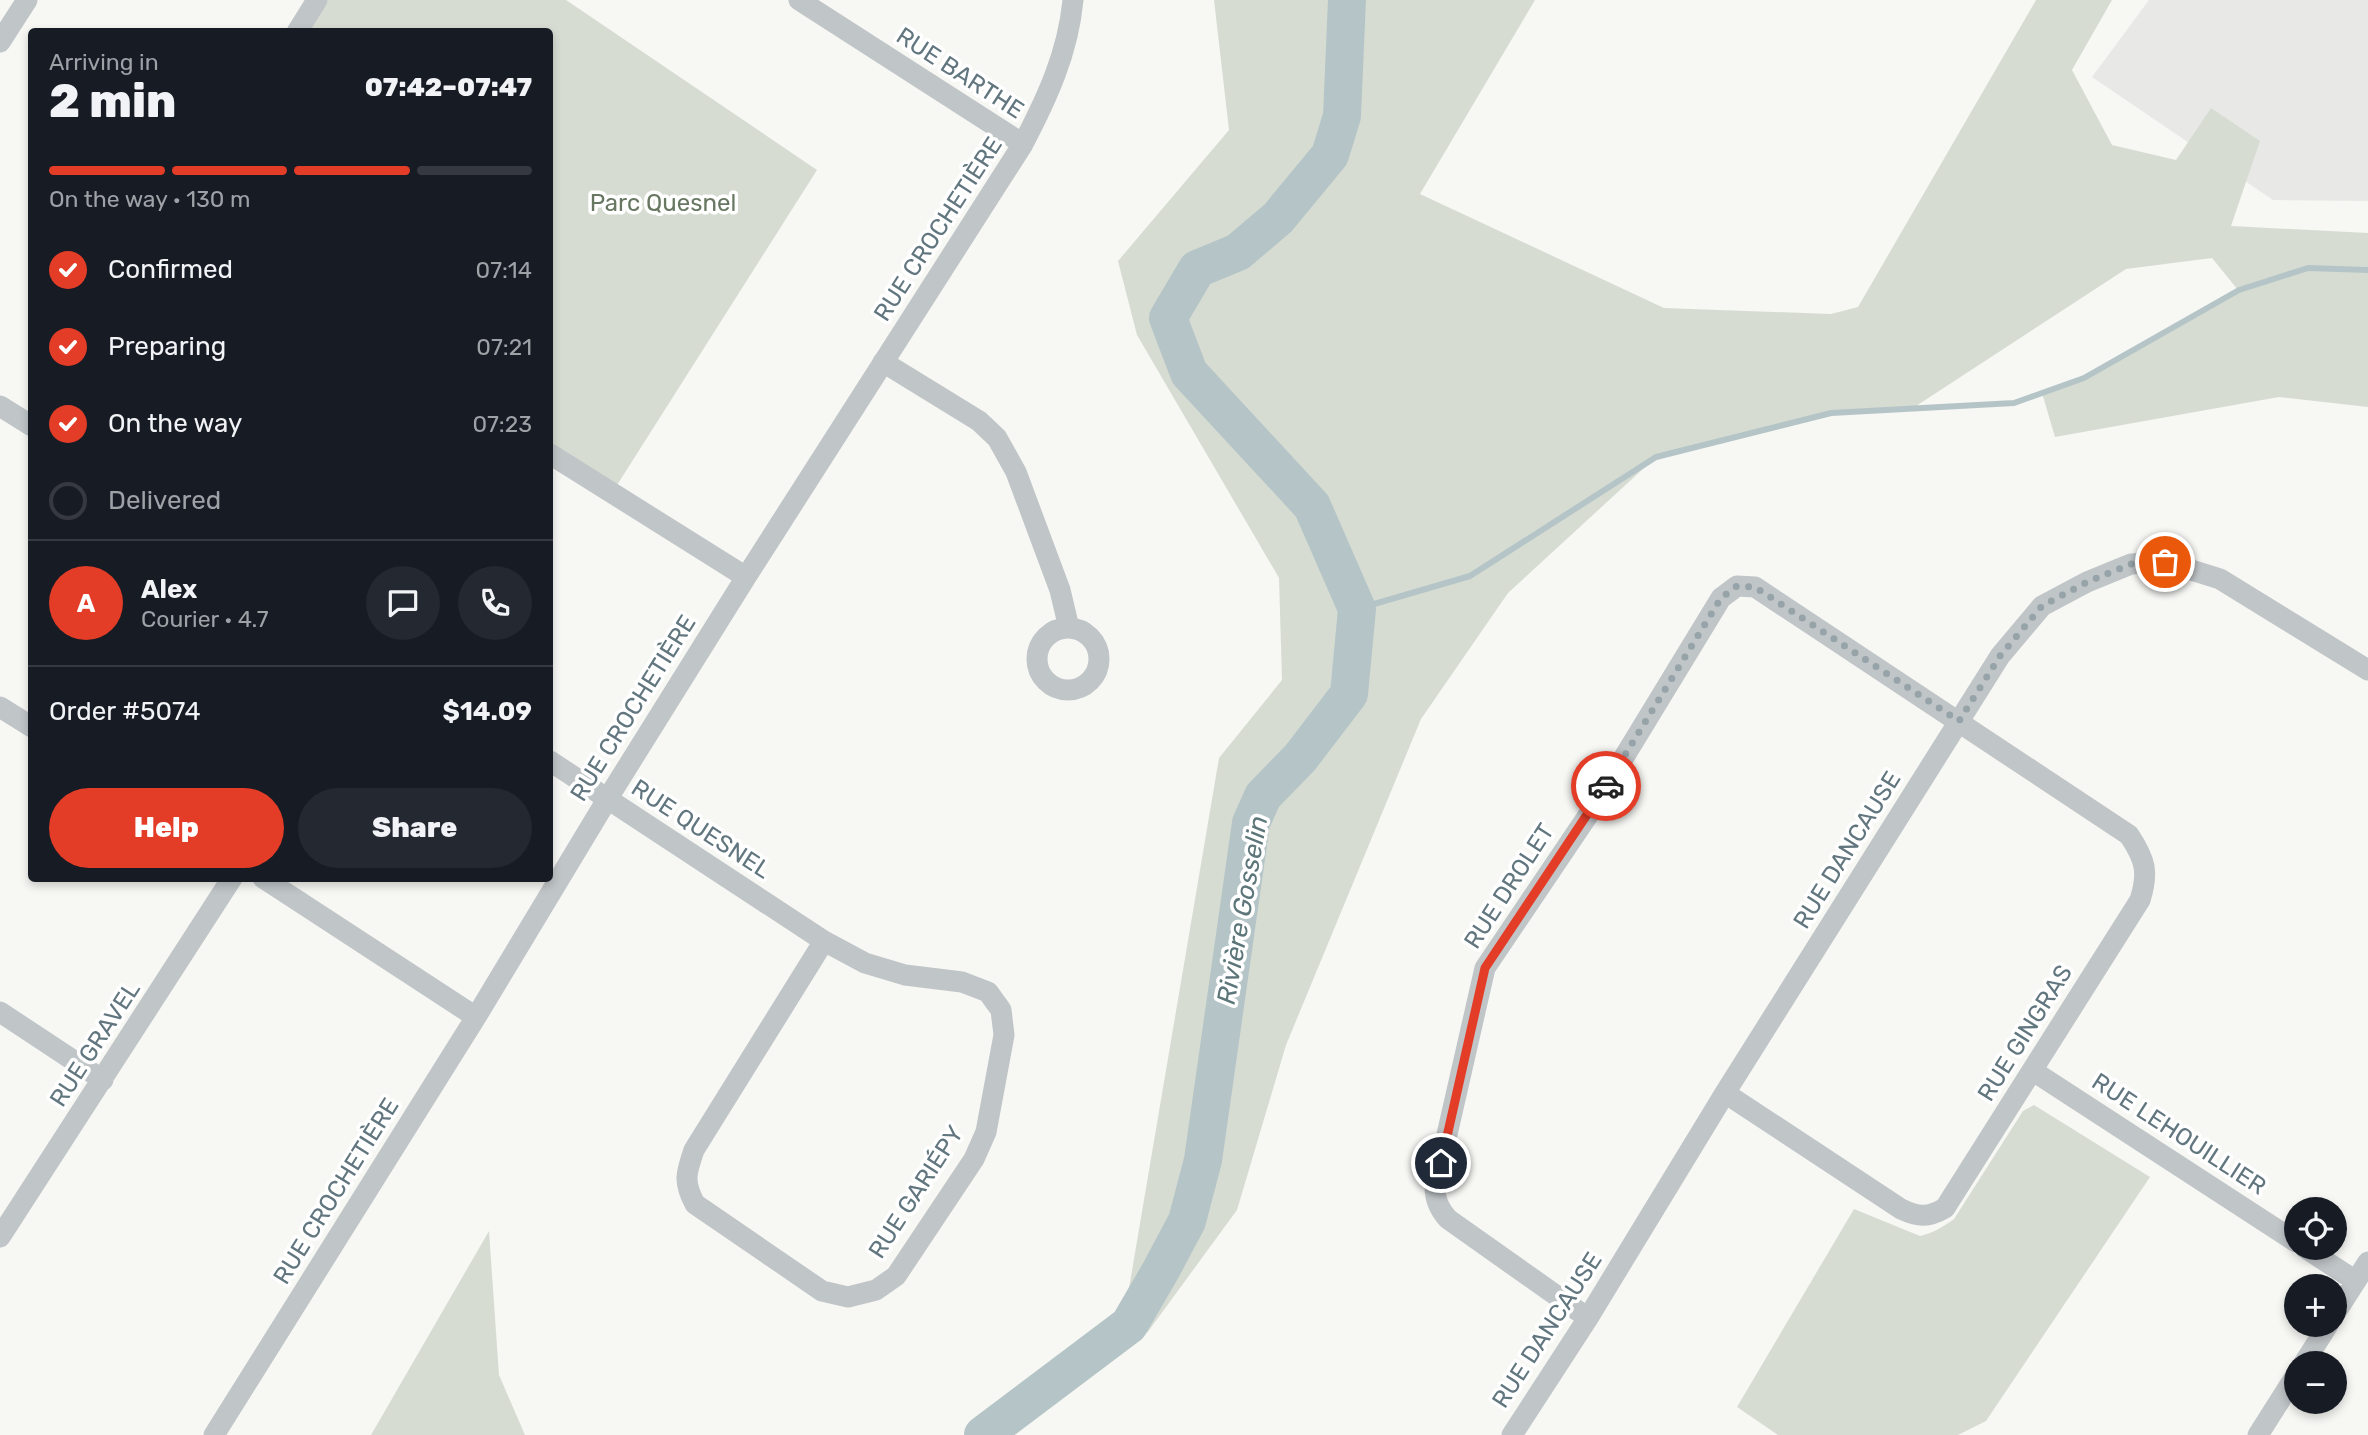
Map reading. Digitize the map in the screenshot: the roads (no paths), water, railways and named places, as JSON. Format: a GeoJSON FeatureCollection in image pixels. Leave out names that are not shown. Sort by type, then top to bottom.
{"type":"FeatureCollection","features":[{"type":"Feature","properties":{"kind":"street"},"geometry":{"type":"LineString","coordinates":[[0,42],[27,0]]}},
{"type":"Feature","properties":{"kind":"street"},"geometry":{"type":"LineString","coordinates":[[300,28],[317,0]]}},
{"type":"Feature","properties":{"kind":"street","name":"RUE BARTHE"},"geometry":{"type":"LineString","coordinates":[[799,0],[1023,144]]}},
{"type":"Feature","properties":{"kind":"street","name":"RUE CROCHETIÈRE"},"geometry":{"type":"LineString","coordinates":[[214,1435],[476,1017],[746,577],[1023,144],[1049,95],[1059,67],[1071,27],[1073,0]]}},
{"type":"Feature","properties":{"kind":"street"},"geometry":{"type":"LineString","coordinates":[[883,362],[979,421],[997,438],[1016,472],[1060,590],[1069,628]]}},
{"type":"Feature","properties":{"kind":"street"},"geometry":{"type":"LineString","coordinates":[[0,406],[28,424]]}},
{"type":"Feature","properties":{"kind":"street"},"geometry":{"type":"LineString","coordinates":[[553,456],[746,577]]}},
{"type":"Feature","properties":{"kind":"street","name":"RUE DANCAUSE"},"geometry":{"type":"LineString","coordinates":[[1511,1435],[1588,1318],[2000,656],[2042,606],[2087,582],[2131,564],[2165,562],[2220,579],[2368,670]]}},
{"type":"Feature","properties":{"kind":"street","name":"RUE DROLET"},"geometry":{"type":"LineString","coordinates":[[1588,1318],[1448,1219],[1439,1209],[1435,1196],[1485,968],[1593,808],[1721,598],[1737,586],[1755,587],[1959,721]]}},
{"type":"Feature","properties":{"kind":"street"},"geometry":{"type":"LineString","coordinates":[[0,707],[28,724]]}},
{"type":"Feature","properties":{"kind":"street","name":"RUE GINGRAS"},"geometry":{"type":"LineString","coordinates":[[1726,1093],[1901,1209],[1916,1216],[1931,1216],[1945,1208],[2034,1071],[2140,900],[2146,880],[2142,855],[2129,835],[1959,721]]}},
{"type":"Feature","properties":{"kind":"street","name":"RUE QUESNEL"},"geometry":{"type":"LineString","coordinates":[[553,763],[824,941]]}},
{"type":"Feature","properties":{"kind":"street","name":"RUE GRAVEL"},"geometry":{"type":"LineString","coordinates":[[0,1237],[229,882]]}},
{"type":"Feature","properties":{"kind":"street"},"geometry":{"type":"LineString","coordinates":[[269,882],[476,1017]]}},
{"type":"Feature","properties":{"kind":"street","name":"RUE GARIÉPY"},"geometry":{"type":"LineString","coordinates":[[824,941],[865,963],[905,975],[962,982],[988,992],[1001,1010],[1004,1035],[986,1132],[974,1159],[896,1276],[876,1290],[849,1297],[822,1292],[695,1204],[687,1188],[687,1169],[694,1150],[824,941]]}},
{"type":"Feature","properties":{"kind":"street"},"geometry":{"type":"LineString","coordinates":[[0,1012],[103,1080]]}},
{"type":"Feature","properties":{"kind":"street","name":"RUE LEHOUILLIER"},"geometry":{"type":"LineString","coordinates":[[2034,1071],[2284,1234]]}},
{"type":"Feature","properties":{"kind":"street"},"geometry":{"type":"LineString","coordinates":[[2324,1260],[2356,1281]]}},
{"type":"Feature","properties":{"kind":"street"},"geometry":{"type":"LineString","coordinates":[[2347,1295],[2368,1262]]}},
{"type":"Feature","properties":{"kind":"street"},"geometry":{"type":"LineString","coordinates":[[2258,1435],[2284,1395]]}},
{"type":"Feature","properties":{"kind":"waterway","name":"Rivière Gosselin"},"geometry":{"type":"LineString","coordinates":[[983,1435],[1129,1325],[1187,1221],[1203,1160],[1251,823],[1263,796],[1300,758],[1349,694],[1357,609],[1312,506],[1189,373],[1168,318],[1197,269],[1238,252],[1278,218],[1330,155],[1342,116],[1347,0]]}},
{"type":"Feature","properties":{"kind":"waterway"},"geometry":{"type":"LineString","coordinates":[[1357,609],[1470,576],[1656,457],[1831,413],[2014,403],[2084,378],[2239,290],[2308,268],[2368,270]]}},
{"type":"Feature","properties":{"kind":"park label","name":"Parc Quesnel"},"geometry":{"type":"Point","coordinates":[663,203]}}]}
